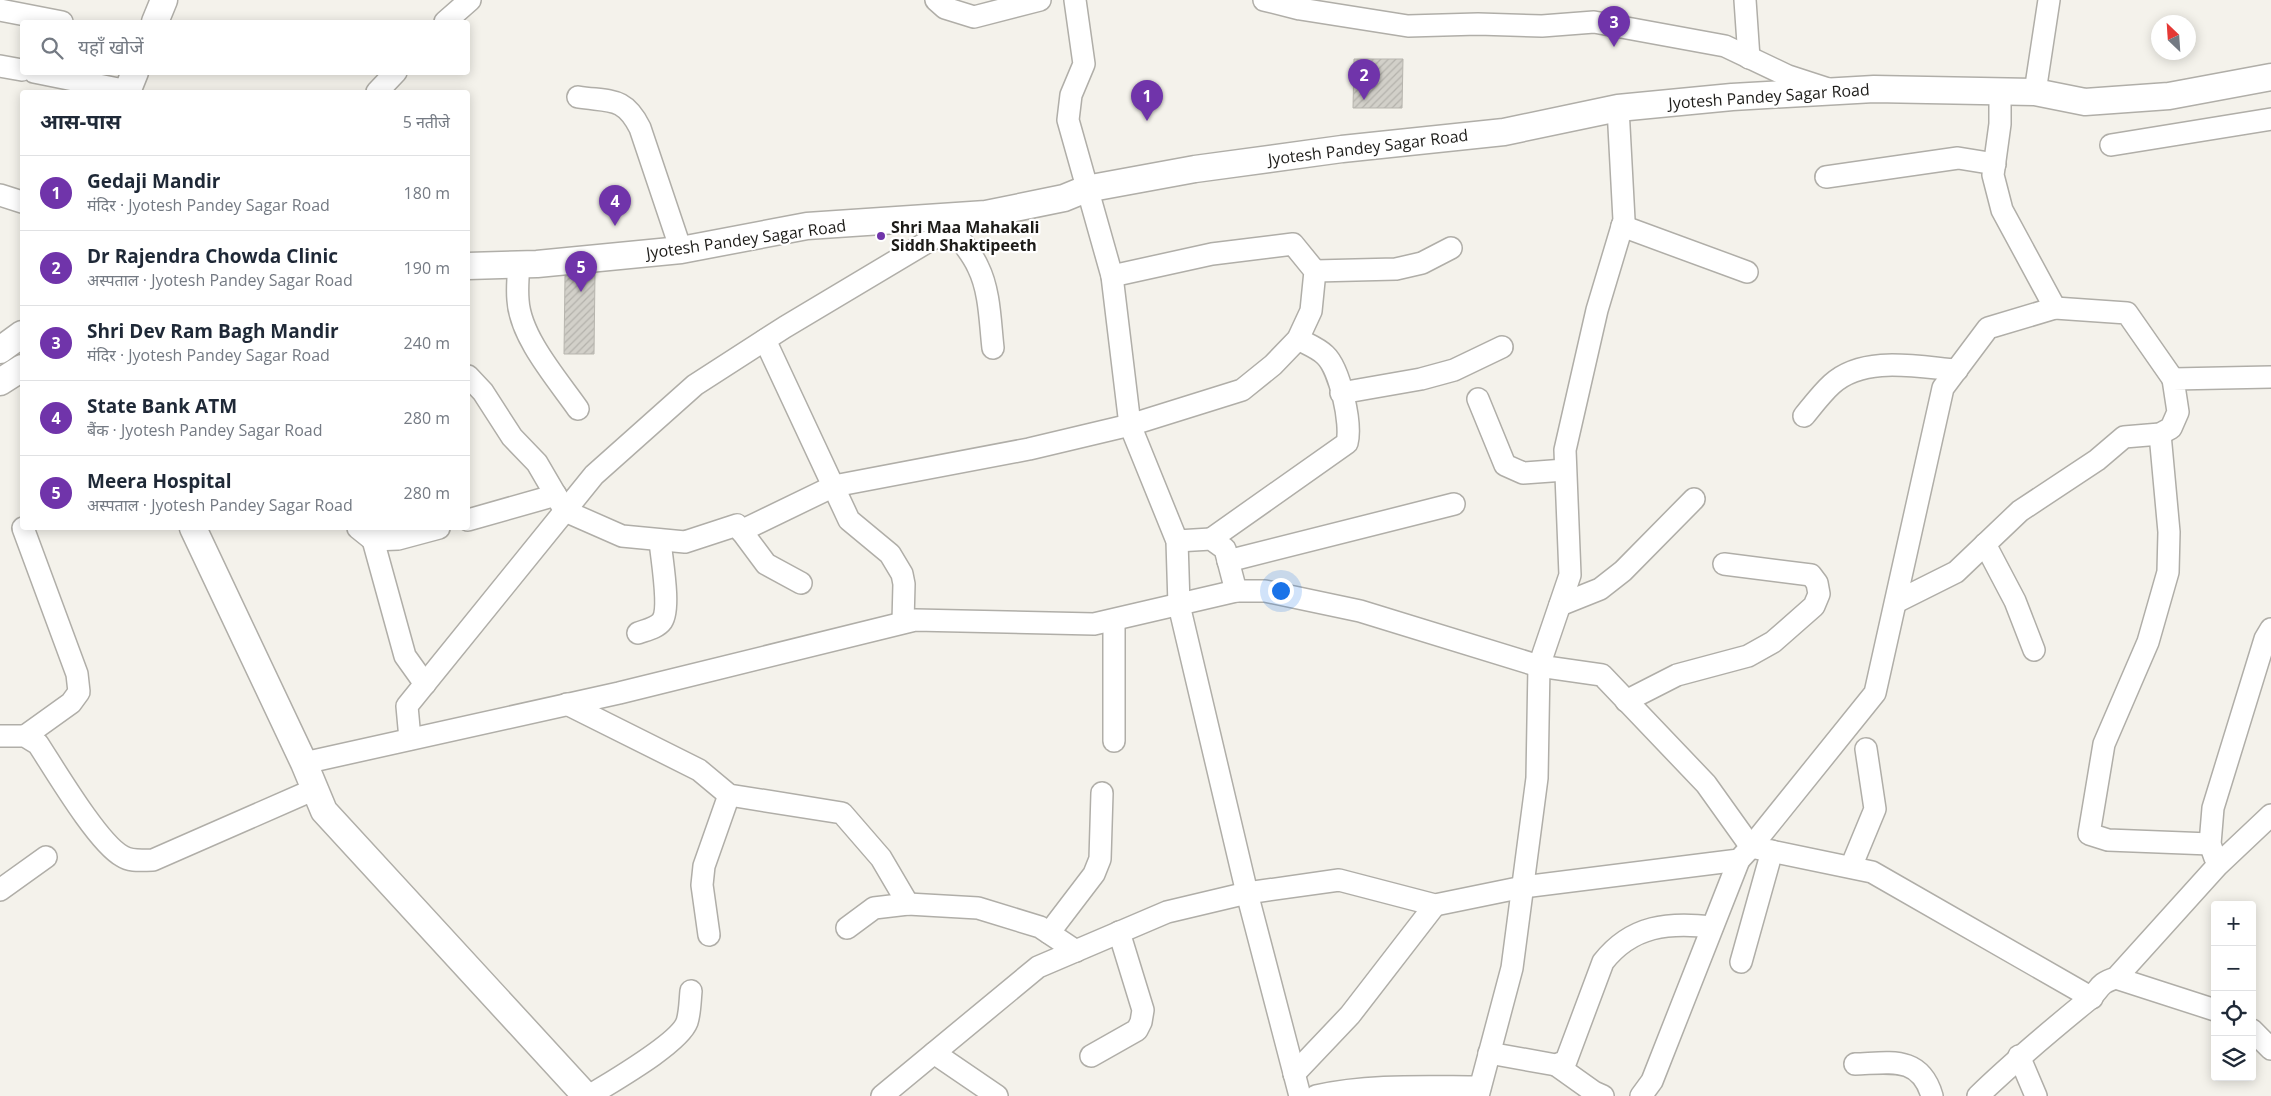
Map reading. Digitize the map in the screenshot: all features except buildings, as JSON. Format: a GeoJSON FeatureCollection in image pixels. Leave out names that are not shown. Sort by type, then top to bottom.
{"type":"FeatureCollection","features":[{"type":"Feature","properties":{"kind":"main road"},"geometry":{"type":"LineString","coordinates":[[156,20],[164,0]]}},
{"type":"Feature","properties":{"kind":"main road","name":"Jyotesh Pandey Sagar Road"},"geometry":{"type":"LineString","coordinates":[[470,266],[519,265],[681,250],[807,226],[954,220],[1064,198],[1086,189],[1195,168],[1342,148],[1504,132],[1618,108],[1732,97],[1874,89],[2035,92],[2085,102],[2169,96],[2271,77]]}},
{"type":"Feature","properties":{"kind":"main road"},"geometry":{"type":"LineString","coordinates":[[0,350],[20,335]]}},
{"type":"Feature","properties":{"kind":"main road"},"geometry":{"type":"LineString","coordinates":[[0,382],[20,369]]}},
{"type":"Feature","properties":{"kind":"main road"},"geometry":{"type":"LineString","coordinates":[[194,530],[304,763],[324,811],[588,1096]]}},
{"type":"Feature","properties":{"kind":"street"},"geometry":{"type":"LineString","coordinates":[[447,20],[470,0]]}},
{"type":"Feature","properties":{"kind":"street"},"geometry":{"type":"LineString","coordinates":[[936,0],[945,8],[974,17],[1040,0]]}},
{"type":"Feature","properties":{"kind":"street"},"geometry":{"type":"LineString","coordinates":[[1075,0],[1084,64],[1071,95],[1068,120],[1112,276],[1130,425],[1177,541],[1178,605],[1247,892],[1300,1096]]}},
{"type":"Feature","properties":{"kind":"street"},"geometry":{"type":"LineString","coordinates":[[1264,0],[1345,8],[1408,26],[1478,24],[1542,26],[1594,22],[1725,46],[1788,76],[1835,91]]}},
{"type":"Feature","properties":{"kind":"street"},"geometry":{"type":"LineString","coordinates":[[1745,0],[1750,58]]}},
{"type":"Feature","properties":{"kind":"street"},"geometry":{"type":"LineString","coordinates":[[2035,92],[2049,0]]}},
{"type":"Feature","properties":{"kind":"street"},"geometry":{"type":"LineString","coordinates":[[0,10],[52,20]]}},
{"type":"Feature","properties":{"kind":"street"},"geometry":{"type":"LineString","coordinates":[[0,66],[20,70]]}},
{"type":"Feature","properties":{"kind":"street"},"geometry":{"type":"LineString","coordinates":[[56,75],[130,85]]}},
{"type":"Feature","properties":{"kind":"street"},"geometry":{"type":"LineString","coordinates":[[379,90],[393,75]]}},
{"type":"Feature","properties":{"kind":"street"},"geometry":{"type":"LineString","coordinates":[[2000,90],[2000,124],[1994,175],[2002,210],[2055,308]]}},
{"type":"Feature","properties":{"kind":"street"},"geometry":{"type":"LineString","coordinates":[[578,97],[623,104],[632,113],[640,128],[681,250]]}},
{"type":"Feature","properties":{"kind":"street"},"geometry":{"type":"LineString","coordinates":[[1316,1096],[1339,1091],[1368,1089],[1479,1091],[1512,968],[1538,778],[1539,666],[1570,575],[1565,450],[1597,310],[1624,220],[1618,108]]}},
{"type":"Feature","properties":{"kind":"street"},"geometry":{"type":"LineString","coordinates":[[2111,145],[2271,118]]}},
{"type":"Feature","properties":{"kind":"street"},"geometry":{"type":"LineString","coordinates":[[1826,176],[1958,158],[1995,164]]}},
{"type":"Feature","properties":{"kind":"street"},"geometry":{"type":"LineString","coordinates":[[0,195],[20,201]]}},
{"type":"Feature","properties":{"kind":"street"},"geometry":{"type":"LineString","coordinates":[[410,739],[407,706],[560,503],[695,385],[765,340],[934,238],[954,220],[979,269],[987,299],[993,348]]}},
{"type":"Feature","properties":{"kind":"street"},"geometry":{"type":"LineString","coordinates":[[1622,226],[1747,272]]}},
{"type":"Feature","properties":{"kind":"street"},"geometry":{"type":"LineString","coordinates":[[741,531],[834,486],[1029,449],[1130,425],[1242,390],[1273,365],[1298,340],[1312,311],[1315,271],[1293,244],[1212,254],[1112,276]]}},
{"type":"Feature","properties":{"kind":"street"},"geometry":{"type":"LineString","coordinates":[[1315,271],[1396,269],[1422,263],[1451,248]]}},
{"type":"Feature","properties":{"kind":"street"},"geometry":{"type":"LineString","coordinates":[[519,265],[518,302],[526,329],[535,347],[578,409]]}},
{"type":"Feature","properties":{"kind":"street"},"geometry":{"type":"LineString","coordinates":[[1641,1096],[1652,1081],[1712,927],[1754,853],[1875,693],[1943,388],[1988,328],[2055,308],[2127,312],[2173,379],[2178,412],[2171,428],[2160,434],[2124,437],[2096,460],[2020,512],[1956,572],[1896,602]]}},
{"type":"Feature","properties":{"kind":"street"},"geometry":{"type":"LineString","coordinates":[[765,340],[849,520],[890,554],[902,574],[904,584],[903,622]]}},
{"type":"Feature","properties":{"kind":"street"},"geometry":{"type":"LineString","coordinates":[[1177,541],[1211,539],[1347,443],[1348,426],[1334,369],[1326,355],[1298,340]]}},
{"type":"Feature","properties":{"kind":"street"},"geometry":{"type":"LineString","coordinates":[[1341,393],[1422,379],[1454,370],[1502,347]]}},
{"type":"Feature","properties":{"kind":"street"},"geometry":{"type":"LineString","coordinates":[[1804,416],[1833,383],[1856,370],[1881,365],[1957,370]]}},
{"type":"Feature","properties":{"kind":"street"},"geometry":{"type":"LineString","coordinates":[[2173,379],[2271,377]]}},
{"type":"Feature","properties":{"kind":"street"},"geometry":{"type":"LineString","coordinates":[[470,378],[483,392],[512,437],[537,463],[560,503],[622,536],[685,542],[737,525],[766,564],[801,583]]}},
{"type":"Feature","properties":{"kind":"street"},"geometry":{"type":"LineString","coordinates":[[1478,399],[1505,464],[1523,473],[1565,470]]}},
{"type":"Feature","properties":{"kind":"street"},"geometry":{"type":"LineString","coordinates":[[2160,434],[2169,532],[2168,572],[2148,642],[2104,744],[2090,834],[2108,840],[2210,844]]}},
{"type":"Feature","properties":{"kind":"street"},"geometry":{"type":"LineString","coordinates":[[1560,605],[1600,589],[1616,577],[1694,499]]}},
{"type":"Feature","properties":{"kind":"street"},"geometry":{"type":"LineString","coordinates":[[470,520],[560,503]]}},
{"type":"Feature","properties":{"kind":"street"},"geometry":{"type":"LineString","coordinates":[[1228,561],[1454,504]]}},
{"type":"Feature","properties":{"kind":"street"},"geometry":{"type":"LineString","coordinates":[[24,530],[77,674],[79,692],[71,703],[25,736]]}},
{"type":"Feature","properties":{"kind":"street"},"geometry":{"type":"LineString","coordinates":[[425,684],[405,656],[365,534],[398,539],[432,530]]}},
{"type":"Feature","properties":{"kind":"street"},"geometry":{"type":"LineString","coordinates":[[1211,539],[1225,549],[1236,592]]}},
{"type":"Feature","properties":{"kind":"street"},"geometry":{"type":"LineString","coordinates":[[638,634],[658,625],[664,618],[666,607],[660,540]]}},
{"type":"Feature","properties":{"kind":"street"},"geometry":{"type":"LineString","coordinates":[[1985,544],[2015,601],[2034,650]]}},
{"type":"Feature","properties":{"kind":"street"},"geometry":{"type":"LineString","coordinates":[[1626,701],[1677,675],[1740,658],[1764,646],[1814,606],[1819,594],[1817,583],[1811,575],[1724,564]]}},
{"type":"Feature","properties":{"kind":"street"},"geometry":{"type":"LineString","coordinates":[[304,763],[567,704],[903,622],[915,620],[1094,624],[1236,592],[1266,591],[1360,611],[1539,666],[1602,675],[1706,784],[1754,853],[1741,962]]}},
{"type":"Feature","properties":{"kind":"street"},"geometry":{"type":"LineString","coordinates":[[1114,620],[1114,741]]}},
{"type":"Feature","properties":{"kind":"street"},"geometry":{"type":"LineString","coordinates":[[2218,865],[2210,844],[2213,808],[2265,640],[2271,629]]}},
{"type":"Feature","properties":{"kind":"street"},"geometry":{"type":"LineString","coordinates":[[567,704],[698,770],[729,795],[842,813],[882,858],[908,904]]}},
{"type":"Feature","properties":{"kind":"street"},"geometry":{"type":"LineString","coordinates":[[0,736],[25,736],[38,744],[102,839],[120,856],[130,860],[153,860],[315,789]]}},
{"type":"Feature","properties":{"kind":"street"},"geometry":{"type":"LineString","coordinates":[[1851,868],[1875,809],[1866,749]]}},
{"type":"Feature","properties":{"kind":"street"},"geometry":{"type":"LineString","coordinates":[[1049,933],[1094,874],[1100,859],[1102,793]]}},
{"type":"Feature","properties":{"kind":"street"},"geometry":{"type":"LineString","coordinates":[[709,936],[702,885],[704,866],[729,795]]}},
{"type":"Feature","properties":{"kind":"street"},"geometry":{"type":"LineString","coordinates":[[1978,1096],[2019,1056],[2092,998],[2102,983],[2116,978],[2218,865],[2271,815]]}},
{"type":"Feature","properties":{"kind":"street"},"geometry":{"type":"LineString","coordinates":[[882,1096],[1038,967],[1168,912],[1247,892],[1339,880],[1435,906],[1523,887],[1754,853],[1851,868],[1872,872],[2092,998]]}},
{"type":"Feature","properties":{"kind":"street"},"geometry":{"type":"LineString","coordinates":[[0,890],[46,857]]}},
{"type":"Feature","properties":{"kind":"street"},"geometry":{"type":"LineString","coordinates":[[847,928],[874,908],[908,904],[978,908],[1040,927],[1076,950]]}},
{"type":"Feature","properties":{"kind":"street"},"geometry":{"type":"LineString","coordinates":[[1294,1074],[1350,1015],[1435,906]]}},
{"type":"Feature","properties":{"kind":"street"},"geometry":{"type":"LineString","coordinates":[[1556,1065],[1566,1061],[1603,962],[1612,950],[1627,938],[1660,926],[1680,923],[1712,927]]}},
{"type":"Feature","properties":{"kind":"street"},"geometry":{"type":"LineString","coordinates":[[1091,1056],[1137,1030],[1141,1022],[1143,1010],[1119,932]]}},
{"type":"Feature","properties":{"kind":"street"},"geometry":{"type":"LineString","coordinates":[[2116,978],[2211,1009]]}},
{"type":"Feature","properties":{"kind":"street"},"geometry":{"type":"LineString","coordinates":[[588,1096],[652,1056],[672,1039],[687,1023],[691,991]]}},
{"type":"Feature","properties":{"kind":"street"},"geometry":{"type":"LineString","coordinates":[[2256,1034],[2271,1049]]}},
{"type":"Feature","properties":{"kind":"street"},"geometry":{"type":"LineString","coordinates":[[934,1053],[997,1096]]}},
{"type":"Feature","properties":{"kind":"street"},"geometry":{"type":"LineString","coordinates":[[1489,1053],[1556,1065],[1594,1092],[1603,1096]]}},
{"type":"Feature","properties":{"kind":"street"},"geometry":{"type":"LineString","coordinates":[[2019,1056],[2036,1096]]}},
{"type":"Feature","properties":{"kind":"street"},"geometry":{"type":"LineString","coordinates":[[1855,1064],[1898,1062],[1912,1067],[1928,1081],[1932,1096]]}},
{"type":"Feature","properties":{"kind":"place","name":"Shri Dev Ram Bagh Mandir"},"geometry":{"type":"Point","coordinates":[1614,47]}},
{"type":"Feature","properties":{"kind":"place","name":"Dr Rajendra Chowda Clinic"},"geometry":{"type":"Point","coordinates":[1364,100]}},
{"type":"Feature","properties":{"kind":"place","name":"Gedaji Mandir"},"geometry":{"type":"Point","coordinates":[1147,121]}},
{"type":"Feature","properties":{"kind":"place","name":"State Bank ATM"},"geometry":{"type":"Point","coordinates":[615,226]}},
{"type":"Feature","properties":{"kind":"place","name":"Shri Maa Mahakali Siddh Shaktipeeth"},"geometry":{"type":"Point","coordinates":[881,236]}},
{"type":"Feature","properties":{"kind":"place","name":"Meera Hospital"},"geometry":{"type":"Point","coordinates":[581,292]}}]}
